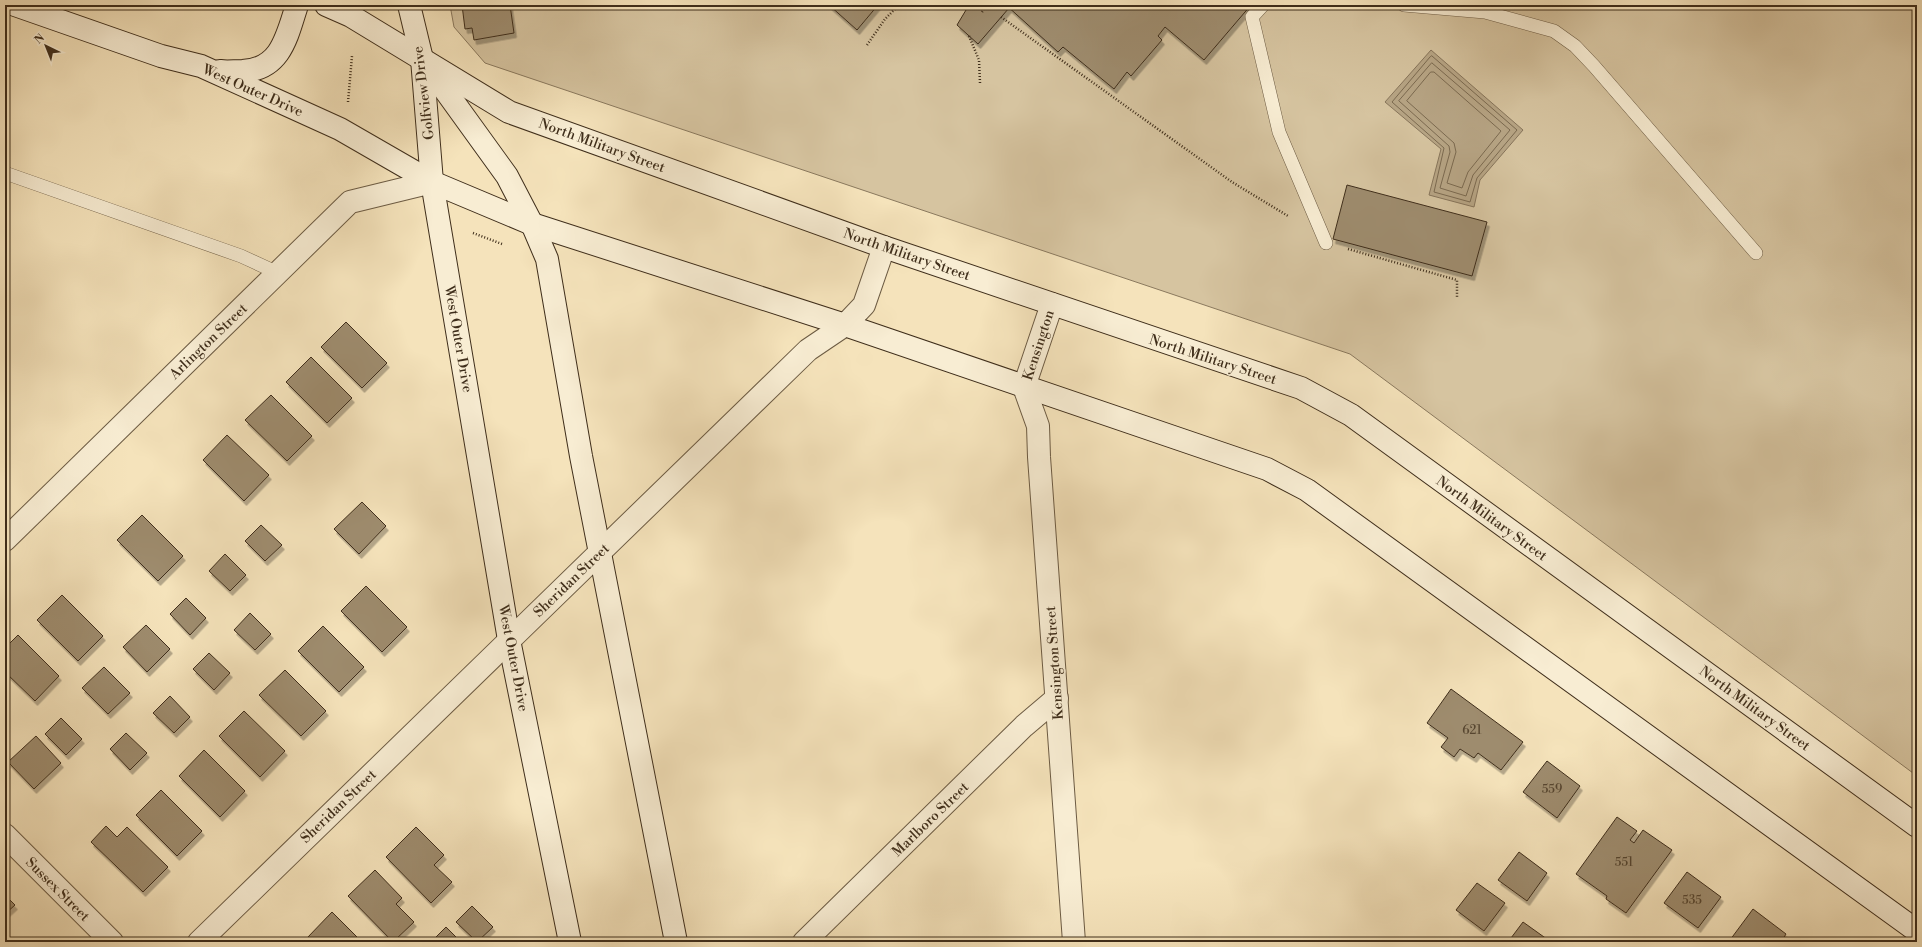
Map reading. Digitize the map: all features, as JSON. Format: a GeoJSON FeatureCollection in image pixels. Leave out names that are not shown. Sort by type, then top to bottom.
{"type":"FeatureCollection","features":[{"type":"Feature","properties":{"kind":"street","name":"West Outer Drive"},"geometry":{"type":"LineString","coordinates":[[15,5],[160,56],[201,66],[340,129],[432,182],[509,640],[570,942]]}},
{"type":"Feature","properties":{"kind":"street"},"geometry":{"type":"LineString","coordinates":[[201,66],[225,72],[254,71],[270,62],[283,46],[297,5]]}},
{"type":"Feature","properties":{"kind":"street"},"geometry":{"type":"LineString","coordinates":[[326,5],[351,16],[422,59],[507,176],[532,224],[547,259],[581,456],[601,551],[676,942]]}},
{"type":"Feature","properties":{"kind":"street","name":"Golfview Drive"},"geometry":{"type":"LineString","coordinates":[[408,5],[422,59],[432,182]]}},
{"type":"Feature","properties":{"kind":"street","name":"North Military Street"},"geometry":{"type":"LineString","coordinates":[[422,59],[509,112],[884,247],[1301,388],[1351,415],[1917,826]]}},
{"type":"Feature","properties":{"kind":"street"},"geometry":{"type":"LineString","coordinates":[[432,182],[532,224],[845,326],[1267,469],[1307,490],[1917,930]]}},
{"type":"Feature","properties":{"kind":"street","name":"Arlington Street"},"geometry":{"type":"LineString","coordinates":[[5,540],[350,202],[432,182]]}},
{"type":"Feature","properties":{"kind":"street","name":"Sheridan Street"},"geometry":{"type":"LineString","coordinates":[[198,942],[808,350],[845,326],[864,305],[884,247]]}},
{"type":"Feature","properties":{"kind":"street","name":"Kensington"},"geometry":{"type":"LineString","coordinates":[[1024,387],[1052,304]]}},
{"type":"Feature","properties":{"kind":"street","name":"Kensington Street"},"geometry":{"type":"LineString","coordinates":[[1024,387],[1038,426],[1074,942]]}},
{"type":"Feature","properties":{"kind":"street","name":"Marlboro Street"},"geometry":{"type":"LineString","coordinates":[[804,942],[1024,726],[1057,698]]}},
{"type":"Feature","properties":{"kind":"street","name":"Sussex Street"},"geometry":{"type":"LineString","coordinates":[[5,835],[112,942]]}},
{"type":"Feature","properties":{"kind":"lane"},"geometry":{"type":"LineString","coordinates":[[1263,5],[1252,16],[1280,132],[1326,243]]}},
{"type":"Feature","properties":{"kind":"lane"},"geometry":{"type":"LineString","coordinates":[[1404,5],[1485,12],[1554,31],[1575,46],[1594,66],[1756,253]]}},
{"type":"Feature","properties":{"kind":"lane"},"geometry":{"type":"LineString","coordinates":[[5,173],[241,256],[278,273]]}},
{"type":"Feature","properties":{"kind":"path"},"geometry":{"type":"LineString","coordinates":[[867,45],[885,19],[899,5]]}},
{"type":"Feature","properties":{"kind":"path"},"geometry":{"type":"LineString","coordinates":[[982,12],[987,5]]}},
{"type":"Feature","properties":{"kind":"path"},"geometry":{"type":"LineString","coordinates":[[1001,16],[1232,182],[1290,217]]}},
{"type":"Feature","properties":{"kind":"path"},"geometry":{"type":"LineString","coordinates":[[969,36],[979,60],[980,83]]}},
{"type":"Feature","properties":{"kind":"path"},"geometry":{"type":"LineString","coordinates":[[348,102],[352,56]]}},
{"type":"Feature","properties":{"kind":"path"},"geometry":{"type":"LineString","coordinates":[[473,233],[503,244]]}},
{"type":"Feature","properties":{"kind":"path"},"geometry":{"type":"LineString","coordinates":[[1326,243],[1457,280],[1457,298]]}},
{"type":"Feature","properties":{"kind":"shaded area"},"geometry":{"type":"Polygon","coordinates":[[[450,5],[1917,5],[1917,776],[1350,354],[485,63],[454,27],[450,5]]]}},
{"type":"Feature","properties":{"kind":"water"},"geometry":{"type":"Polygon","coordinates":[[[1431,50],[1523,130],[1480,180],[1474,207],[1429,195],[1441,149],[1385,102],[1431,50]]]}},
{"type":"Feature","properties":{"kind":"building"},"geometry":{"type":"Polygon","coordinates":[[[462,5],[510,5],[514,33],[474,40],[472,28],[465,29],[462,5]]]}},
{"type":"Feature","properties":{"kind":"building"},"geometry":{"type":"Polygon","coordinates":[[[829,5],[878,5],[857,30],[829,5]]]}},
{"type":"Feature","properties":{"kind":"building"},"geometry":{"type":"Polygon","coordinates":[[[969,5],[1006,5],[1009,8],[978,44],[957,25],[969,5]]]}},
{"type":"Feature","properties":{"kind":"building"},"geometry":{"type":"Polygon","coordinates":[[[1006,5],[1251,5],[1204,60],[1165,27],[1158,36],[1162,40],[1131,76],[1127,72],[1114,89],[1063,47],[1058,52],[1006,5]]]}},
{"type":"Feature","properties":{"kind":"building"},"geometry":{"type":"Polygon","coordinates":[[[1347,185],[1487,222],[1472,276],[1333,239],[1347,185]]]}},
{"type":"Feature","properties":{"kind":"building"},"geometry":{"type":"Polygon","coordinates":[[[346,322],[387,363],[362,388],[321,347],[346,322]]]}},
{"type":"Feature","properties":{"kind":"building"},"geometry":{"type":"Polygon","coordinates":[[[311,357],[352,398],[327,423],[286,382],[311,357]]]}},
{"type":"Feature","properties":{"kind":"building"},"geometry":{"type":"Polygon","coordinates":[[[271,395],[312,436],[287,461],[245,420],[271,395]]]}},
{"type":"Feature","properties":{"kind":"building"},"geometry":{"type":"Polygon","coordinates":[[[227,435],[269,475],[244,501],[203,460],[227,435]]]}},
{"type":"Feature","properties":{"kind":"building"},"geometry":{"type":"Polygon","coordinates":[[[362,502],[386,526],[359,554],[334,529],[362,502]]]}},
{"type":"Feature","properties":{"kind":"building"},"geometry":{"type":"Polygon","coordinates":[[[142,515],[183,556],[158,581],[117,540],[142,515]]]}},
{"type":"Feature","properties":{"kind":"building"},"geometry":{"type":"Polygon","coordinates":[[[261,525],[282,545],[265,561],[245,541],[261,525]]]}},
{"type":"Feature","properties":{"kind":"building"},"geometry":{"type":"Polygon","coordinates":[[[225,554],[246,575],[230,591],[209,571],[225,554]]]}},
{"type":"Feature","properties":{"kind":"building"},"geometry":{"type":"Polygon","coordinates":[[[366,586],[407,627],[382,652],[341,611],[366,586]]]}},
{"type":"Feature","properties":{"kind":"building"},"geometry":{"type":"Polygon","coordinates":[[[62,595],[103,636],[78,661],[37,620],[62,595]]]}},
{"type":"Feature","properties":{"kind":"building"},"geometry":{"type":"Polygon","coordinates":[[[186,598],[206,618],[190,635],[170,614],[186,598]]]}},
{"type":"Feature","properties":{"kind":"building"},"geometry":{"type":"Polygon","coordinates":[[[250,613],[271,634],[255,650],[234,630],[250,613]]]}},
{"type":"Feature","properties":{"kind":"building"},"geometry":{"type":"Polygon","coordinates":[[[146,625],[170,649],[147,672],[123,647],[146,625]]]}},
{"type":"Feature","properties":{"kind":"building"},"geometry":{"type":"Polygon","coordinates":[[[323,626],[364,667],[339,692],[298,651],[323,626]]]}},
{"type":"Feature","properties":{"kind":"building"},"geometry":{"type":"Polygon","coordinates":[[[18,635],[59,676],[35,701],[5,672],[5,648],[18,635]]]}},
{"type":"Feature","properties":{"kind":"building"},"geometry":{"type":"Polygon","coordinates":[[[209,653],[230,673],[214,690],[193,669],[209,653]]]}},
{"type":"Feature","properties":{"kind":"building"},"geometry":{"type":"Polygon","coordinates":[[[104,667],[130,693],[108,714],[82,688],[104,667]]]}},
{"type":"Feature","properties":{"kind":"building"},"geometry":{"type":"Polygon","coordinates":[[[285,670],[326,711],[301,736],[259,695],[285,670]]]}},
{"type":"Feature","properties":{"kind":"building"},"geometry":{"type":"Polygon","coordinates":[[[1451,689],[1523,742],[1501,770],[1478,753],[1474,758],[1460,749],[1454,757],[1441,747],[1448,738],[1427,723],[1451,689]]]}},
{"type":"Feature","properties":{"kind":"building"},"geometry":{"type":"Polygon","coordinates":[[[170,696],[190,717],[174,733],[153,713],[170,696]]]}},
{"type":"Feature","properties":{"kind":"building"},"geometry":{"type":"Polygon","coordinates":[[[244,711],[285,751],[260,777],[219,736],[244,711]]]}},
{"type":"Feature","properties":{"kind":"building"},"geometry":{"type":"Polygon","coordinates":[[[61,718],[82,739],[66,755],[45,734],[61,718]]]}},
{"type":"Feature","properties":{"kind":"building"},"geometry":{"type":"Polygon","coordinates":[[[126,733],[147,753],[130,770],[110,749],[126,733]]]}},
{"type":"Feature","properties":{"kind":"building"},"geometry":{"type":"Polygon","coordinates":[[[36,736],[61,763],[34,789],[8,762],[36,736]]]}},
{"type":"Feature","properties":{"kind":"building"},"geometry":{"type":"Polygon","coordinates":[[[204,750],[245,791],[220,817],[179,776],[204,750]]]}},
{"type":"Feature","properties":{"kind":"building"},"geometry":{"type":"Polygon","coordinates":[[[1547,761],[1580,786],[1557,818],[1523,792],[1547,761]]]}},
{"type":"Feature","properties":{"kind":"building"},"geometry":{"type":"Polygon","coordinates":[[[161,790],[202,831],[177,856],[136,815],[161,790]]]}},
{"type":"Feature","properties":{"kind":"building"},"geometry":{"type":"Polygon","coordinates":[[[1617,817],[1637,831],[1630,840],[1634,843],[1643,830],[1672,850],[1626,913],[1606,899],[1607,896],[1576,874],[1617,817]]]}},
{"type":"Feature","properties":{"kind":"building"},"geometry":{"type":"Polygon","coordinates":[[[106,826],[117,837],[127,827],[168,867],[143,892],[91,842],[106,826]]]}},
{"type":"Feature","properties":{"kind":"building"},"geometry":{"type":"Polygon","coordinates":[[[416,827],[444,855],[434,865],[452,882],[431,903],[386,857],[416,827]]]}},
{"type":"Feature","properties":{"kind":"building"},"geometry":{"type":"Polygon","coordinates":[[[1519,852],[1547,873],[1527,901],[1498,880],[1519,852]]]}},
{"type":"Feature","properties":{"kind":"building"},"geometry":{"type":"Polygon","coordinates":[[[375,870],[402,898],[396,904],[414,922],[393,942],[348,896],[375,870]]]}},
{"type":"Feature","properties":{"kind":"building"},"geometry":{"type":"Polygon","coordinates":[[[1687,872],[1721,897],[1698,928],[1664,903],[1687,872]]]}},
{"type":"Feature","properties":{"kind":"building"},"geometry":{"type":"Polygon","coordinates":[[[1477,883],[1505,903],[1484,931],[1456,910],[1477,883]]]}},
{"type":"Feature","properties":{"kind":"building"},"geometry":{"type":"Polygon","coordinates":[[[5,895],[15,905],[5,914],[5,895]]]}},
{"type":"Feature","properties":{"kind":"building"},"geometry":{"type":"Polygon","coordinates":[[[472,906],[493,927],[477,942],[456,922],[472,906]]]}},
{"type":"Feature","properties":{"kind":"building"},"geometry":{"type":"Polygon","coordinates":[[[1753,909],[1786,934],[1781,942],[1732,942],[1730,940],[1753,909]]]}},
{"type":"Feature","properties":{"kind":"building"},"geometry":{"type":"Polygon","coordinates":[[[332,912],[362,942],[311,942],[307,938],[332,912]]]}},
{"type":"Feature","properties":{"kind":"building"},"geometry":{"type":"Polygon","coordinates":[[[1523,922],[1551,942],[1508,942],[1523,922]]]}},
{"type":"Feature","properties":{"kind":"building"},"geometry":{"type":"Polygon","coordinates":[[[446,927],[461,942],[431,942],[446,927]]]}}]}
